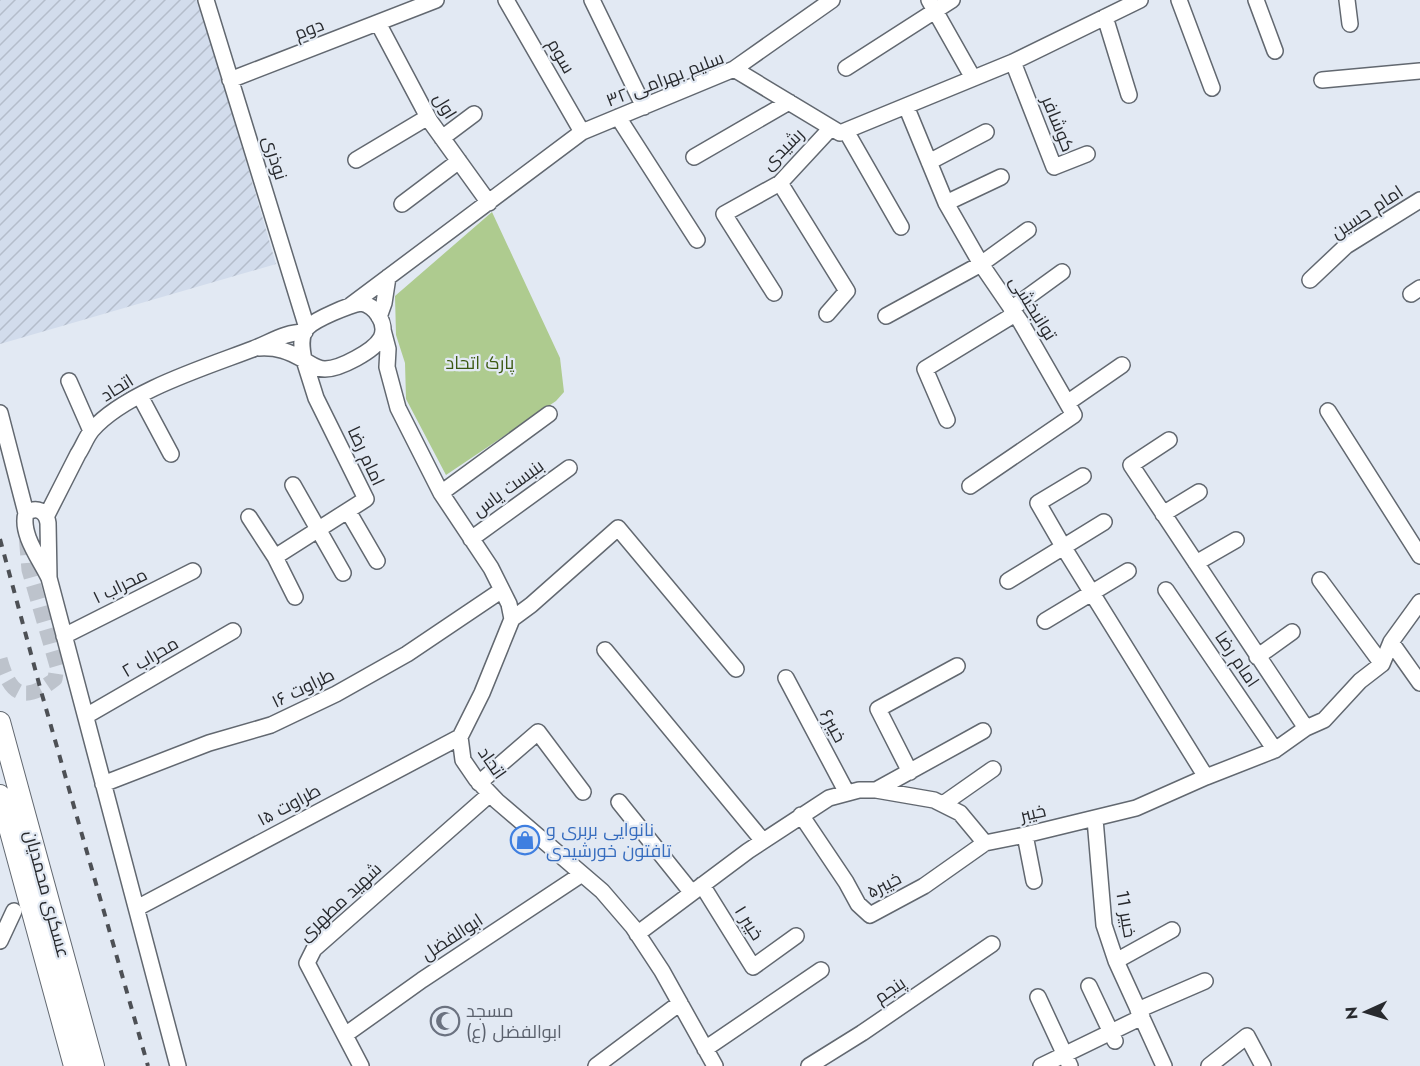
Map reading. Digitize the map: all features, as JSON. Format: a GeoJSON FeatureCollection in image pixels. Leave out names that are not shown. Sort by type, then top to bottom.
{"type":"FeatureCollection","features":[{"type":"Feature","properties":{"kind":"main road","name":"عسکری محمدیان"},"geometry":{"type":"LineString","coordinates":[[0,722],[94,1066]]}},
{"type":"Feature","properties":{"kind":"main road","name":"عسکری محمدیان"},"geometry":{"type":"LineString","coordinates":[[0,795],[74,1066]]}},
{"type":"Feature","properties":{"kind":"street","name":"نوذری"},"geometry":{"type":"LineString","coordinates":[[206,0],[306,330]]}},
{"type":"Feature","properties":{"kind":"street","name":"دوم"},"geometry":{"type":"LineString","coordinates":[[230,80],[436,0]]}},
{"type":"Feature","properties":{"kind":"street","name":"سوم"},"geometry":{"type":"LineString","coordinates":[[506,0],[582,132]]}},
{"type":"Feature","properties":{"kind":"street"},"geometry":{"type":"LineString","coordinates":[[592,0],[644,107]]}},
{"type":"Feature","properties":{"kind":"street"},"geometry":{"type":"LineString","coordinates":[[734,69],[832,0]]}},
{"type":"Feature","properties":{"kind":"street"},"geometry":{"type":"LineString","coordinates":[[846,68],[932,6],[952,0]]}},
{"type":"Feature","properties":{"kind":"street"},"geometry":{"type":"LineString","coordinates":[[901,227],[839,129],[906,106],[1013,62],[1140,0]]}},
{"type":"Feature","properties":{"kind":"street"},"geometry":{"type":"LineString","coordinates":[[1179,0],[1212,88]]}},
{"type":"Feature","properties":{"kind":"street"},"geometry":{"type":"LineString","coordinates":[[1256,0],[1275,51]]}},
{"type":"Feature","properties":{"kind":"street"},"geometry":{"type":"LineString","coordinates":[[1347,0],[1350,24]]}},
{"type":"Feature","properties":{"kind":"street"},"geometry":{"type":"LineString","coordinates":[[932,6],[973,78]]}},
{"type":"Feature","properties":{"kind":"street"},"geometry":{"type":"LineString","coordinates":[[1105,17],[1129,95]]}},
{"type":"Feature","properties":{"kind":"street","name":"اول"},"geometry":{"type":"LineString","coordinates":[[378,23],[428,117],[489,202]]}},
{"type":"Feature","properties":{"kind":"street","name":"کوشافر"},"geometry":{"type":"LineString","coordinates":[[1013,62],[1054,167],[1087,154]]}},
{"type":"Feature","properties":{"kind":"street","name":"سلیم بهرامی ۳۲"},"geometry":{"type":"LineString","coordinates":[[351,304],[582,132],[734,69],[839,129]]}},
{"type":"Feature","properties":{"kind":"street"},"geometry":{"type":"LineString","coordinates":[[1322,80],[1420,71]]}},
{"type":"Feature","properties":{"kind":"street"},"geometry":{"type":"LineString","coordinates":[[694,157],[789,102]]}},
{"type":"Feature","properties":{"kind":"street","name":"توانبخشی"},"geometry":{"type":"LineString","coordinates":[[906,106],[946,203],[1067,403]]}},
{"type":"Feature","properties":{"kind":"street"},"geometry":{"type":"LineString","coordinates":[[442,138],[474,114]]}},
{"type":"Feature","properties":{"kind":"street"},"geometry":{"type":"LineString","coordinates":[[356,160],[428,117]]}},
{"type":"Feature","properties":{"kind":"street"},"geometry":{"type":"LineString","coordinates":[[618,117],[697,240]]}},
{"type":"Feature","properties":{"kind":"street","name":"رشیدی"},"geometry":{"type":"LineString","coordinates":[[774,293],[724,214],[780,183],[839,129]]}},
{"type":"Feature","properties":{"kind":"street"},"geometry":{"type":"LineString","coordinates":[[929,162],[986,132]]}},
{"type":"Feature","properties":{"kind":"street"},"geometry":{"type":"LineString","coordinates":[[402,204],[459,161]]}},
{"type":"Feature","properties":{"kind":"street"},"geometry":{"type":"LineString","coordinates":[[946,203],[1001,177]]}},
{"type":"Feature","properties":{"kind":"street"},"geometry":{"type":"LineString","coordinates":[[780,183],[847,291],[827,314]]}},
{"type":"Feature","properties":{"kind":"street","name":"امام حسین"},"geometry":{"type":"LineString","coordinates":[[1310,280],[1346,246],[1420,200]]}},
{"type":"Feature","properties":{"kind":"street"},"geometry":{"type":"LineString","coordinates":[[886,316],[981,264],[1028,230]]}},
{"type":"Feature","properties":{"kind":"street"},"geometry":{"type":"LineString","coordinates":[[947,420],[925,369],[1013,311],[1062,272]]}},
{"type":"Feature","properties":{"kind":"street"},"geometry":{"type":"LineString","coordinates":[[388,278],[381,323],[381,338],[373,348],[338,367],[324,369],[304,360],[301,348],[306,330],[351,304],[369,304],[381,323],[388,349],[387,367],[398,408],[441,493],[491,568],[509,604],[512,619],[618,528],[736,669]]}},
{"type":"Feature","properties":{"kind":"street","name":"اتحاد"},"geometry":{"type":"LineString","coordinates":[[46,515],[91,431],[113,412],[140,396],[231,356],[254,349],[281,335],[306,330]]}},
{"type":"Feature","properties":{"kind":"street","name":"اتحاد"},"geometry":{"type":"LineString","coordinates":[[254,349],[275,347],[288,350],[304,360]]}},
{"type":"Feature","properties":{"kind":"street"},"geometry":{"type":"LineString","coordinates":[[373,348],[387,367]]}},
{"type":"Feature","properties":{"kind":"street","name":"امام رضا"},"geometry":{"type":"LineString","coordinates":[[275,557],[366,500],[316,398],[304,360]]}},
{"type":"Feature","properties":{"kind":"street"},"geometry":{"type":"LineString","coordinates":[[970,486],[1074,415],[1067,403],[1122,365]]}},
{"type":"Feature","properties":{"kind":"street"},"geometry":{"type":"LineString","coordinates":[[316,398],[318,385],[329,368]]}},
{"type":"Feature","properties":{"kind":"street"},"geometry":{"type":"LineString","coordinates":[[69,381],[91,431]]}},
{"type":"Feature","properties":{"kind":"street"},"geometry":{"type":"LineString","coordinates":[[140,396],[171,454]]}},
{"type":"Feature","properties":{"kind":"street"},"geometry":{"type":"LineString","coordinates":[[1328,411],[1420,556]]}},
{"type":"Feature","properties":{"kind":"street"},"geometry":{"type":"LineString","coordinates":[[0,413],[26,513],[25,528],[29,542],[49,578]]}},
{"type":"Feature","properties":{"kind":"street"},"geometry":{"type":"LineString","coordinates":[[441,493],[549,414]]}},
{"type":"Feature","properties":{"kind":"street"},"geometry":{"type":"LineString","coordinates":[[1169,440],[1131,465],[1306,728]]}},
{"type":"Feature","properties":{"kind":"street","name":"بنبست یاس"},"geometry":{"type":"LineString","coordinates":[[471,539],[569,468]]}},
{"type":"Feature","properties":{"kind":"street"},"geometry":{"type":"LineString","coordinates":[[1083,476],[1038,503],[1206,777]]}},
{"type":"Feature","properties":{"kind":"street"},"geometry":{"type":"LineString","coordinates":[[293,485],[343,573]]}},
{"type":"Feature","properties":{"kind":"street"},"geometry":{"type":"LineString","coordinates":[[1163,514],[1199,492]]}},
{"type":"Feature","properties":{"kind":"street"},"geometry":{"type":"LineString","coordinates":[[26,513],[37,510],[46,515],[49,578],[178,1066]]}},
{"type":"Feature","properties":{"kind":"street"},"geometry":{"type":"LineString","coordinates":[[348,511],[377,561]]}},
{"type":"Feature","properties":{"kind":"street"},"geometry":{"type":"LineString","coordinates":[[249,517],[275,557],[295,597]]}},
{"type":"Feature","properties":{"kind":"street"},"geometry":{"type":"LineString","coordinates":[[1008,581],[1104,522]]}},
{"type":"Feature","properties":{"kind":"street"},"geometry":{"type":"LineString","coordinates":[[1196,563],[1236,540]]}},
{"type":"Feature","properties":{"kind":"street","name":"محراب ۱"},"geometry":{"type":"LineString","coordinates":[[64,636],[194,572]]}},
{"type":"Feature","properties":{"kind":"street"},"geometry":{"type":"LineString","coordinates":[[1045,621],[1128,572]]}},
{"type":"Feature","properties":{"kind":"street"},"geometry":{"type":"LineString","coordinates":[[1320,580],[1382,664]]}},
{"type":"Feature","properties":{"kind":"street","name":"طراوت ۱۶"},"geometry":{"type":"LineString","coordinates":[[103,783],[209,743],[271,725],[336,694],[407,654],[502,590]]}},
{"type":"Feature","properties":{"kind":"street","name":"امام رضا"},"geometry":{"type":"LineString","coordinates":[[1166,590],[1275,750]]}},
{"type":"Feature","properties":{"kind":"street","name":"خیبر"},"geometry":{"type":"LineString","coordinates":[[986,843],[1136,808],[1275,750],[1306,728],[1323,720],[1360,681],[1382,664],[1391,642],[1420,602]]}},
{"type":"Feature","properties":{"kind":"street","name":"اتحاد"},"geometry":{"type":"LineString","coordinates":[[512,619],[482,693],[460,737],[463,760],[485,788],[602,891],[638,934],[715,1066]]}},
{"type":"Feature","properties":{"kind":"street","name":"محراب ۲"},"geometry":{"type":"LineString","coordinates":[[86,716],[233,631]]}},
{"type":"Feature","properties":{"kind":"street"},"geometry":{"type":"LineString","coordinates":[[1257,657],[1292,632]]}},
{"type":"Feature","properties":{"kind":"street"},"geometry":{"type":"LineString","coordinates":[[1391,642],[1420,683]]}},
{"type":"Feature","properties":{"kind":"street"},"geometry":{"type":"LineString","coordinates":[[605,650],[762,842]]}},
{"type":"Feature","properties":{"kind":"street"},"geometry":{"type":"LineString","coordinates":[[910,772],[878,709],[957,666]]}},
{"type":"Feature","properties":{"kind":"street","name":"خیبر۶"},"geometry":{"type":"LineString","coordinates":[[786,678],[847,793]]}},
{"type":"Feature","properties":{"kind":"street"},"geometry":{"type":"LineString","coordinates":[[876,790],[983,730]]}},
{"type":"Feature","properties":{"kind":"street"},"geometry":{"type":"LineString","coordinates":[[485,788],[538,732],[583,792]]}},
{"type":"Feature","properties":{"kind":"street","name":"طراوت ۱۵"},"geometry":{"type":"LineString","coordinates":[[137,908],[460,737]]}},
{"type":"Feature","properties":{"kind":"street"},"geometry":{"type":"LineString","coordinates":[[943,804],[993,769]]}},
{"type":"Feature","properties":{"kind":"street","name":"شهید مطهری"},"geometry":{"type":"LineString","coordinates":[[361,1066],[307,963],[314,950],[485,788]]}},
{"type":"Feature","properties":{"kind":"street"},"geometry":{"type":"LineString","coordinates":[[638,934],[801,815],[829,798],[847,793],[876,790],[934,800],[960,813],[986,843]]}},
{"type":"Feature","properties":{"kind":"street"},"geometry":{"type":"LineString","coordinates":[[619,802],[697,889]]}},
{"type":"Feature","properties":{"kind":"street","name":"خیبر۵"},"geometry":{"type":"LineString","coordinates":[[801,815],[858,904],[870,915],[924,886],[986,843]]}},
{"type":"Feature","properties":{"kind":"street","name":"خبیر 11"},"geometry":{"type":"LineString","coordinates":[[1095,819],[1104,925],[1116,961],[1164,1066]]}},
{"type":"Feature","properties":{"kind":"street"},"geometry":{"type":"LineString","coordinates":[[1025,835],[1034,881]]}},
{"type":"Feature","properties":{"kind":"street","name":"ابوالفضل"},"geometry":{"type":"LineString","coordinates":[[345,1035],[422,980],[582,874]]}},
{"type":"Feature","properties":{"kind":"street","name":"خیبر ۱"},"geometry":{"type":"LineString","coordinates":[[697,889],[753,967],[796,936]]}},
{"type":"Feature","properties":{"kind":"street"},"geometry":{"type":"LineString","coordinates":[[0,941],[14,911]]}},
{"type":"Feature","properties":{"kind":"street"},"geometry":{"type":"LineString","coordinates":[[1116,961],[1172,930]]}},
{"type":"Feature","properties":{"kind":"street","name":"پنجم"},"geometry":{"type":"LineString","coordinates":[[809,1066],[992,945]]}},
{"type":"Feature","properties":{"kind":"street"},"geometry":{"type":"LineString","coordinates":[[705,1049],[821,970]]}},
{"type":"Feature","properties":{"kind":"street"},"geometry":{"type":"LineString","coordinates":[[1041,1066],[1068,1060],[1113,1037],[1140,1013],[1205,981]]}},
{"type":"Feature","properties":{"kind":"street"},"geometry":{"type":"LineString","coordinates":[[1089,987],[1113,1037]]}},
{"type":"Feature","properties":{"kind":"street"},"geometry":{"type":"LineString","coordinates":[[1038,997],[1068,1060]]}},
{"type":"Feature","properties":{"kind":"street"},"geometry":{"type":"LineString","coordinates":[[596,1066],[680,1003]]}},
{"type":"Feature","properties":{"kind":"street"},"geometry":{"type":"LineString","coordinates":[[1209,1066],[1248,1036],[1263,1066]]}},
{"type":"Feature","properties":{"kind":"shaded area"},"geometry":{"type":"Polygon","coordinates":[[[0,0],[199,0],[276,264],[0,344],[0,0]]]}},
{"type":"Feature","properties":{"kind":"green space","name":"پارک اتحاد"},"geometry":{"type":"Polygon","coordinates":[[[492,212],[560,358],[564,392],[556,401],[446,475],[406,399],[405,363],[396,335],[395,296],[492,212]]]}},
{"type":"Feature","properties":{"kind":"tunnel"},"geometry":{"type":"LineString","coordinates":[[0,659],[8,681],[20,692],[35,691],[55,679],[57,666],[29,570],[26,534]]}},
{"type":"Feature","properties":{"kind":"railway"},"geometry":{"type":"LineString","coordinates":[[0,539],[148,1066]]}},
{"type":"Feature","properties":{"kind":"place","name":"نانوایی بربری و تافتون خورشیدی"},"geometry":{"type":"Point","coordinates":[525,840]}},
{"type":"Feature","properties":{"kind":"place","name":"مسجد ابوالفضل (ع)"},"geometry":{"type":"Point","coordinates":[445,1021]}}]}
